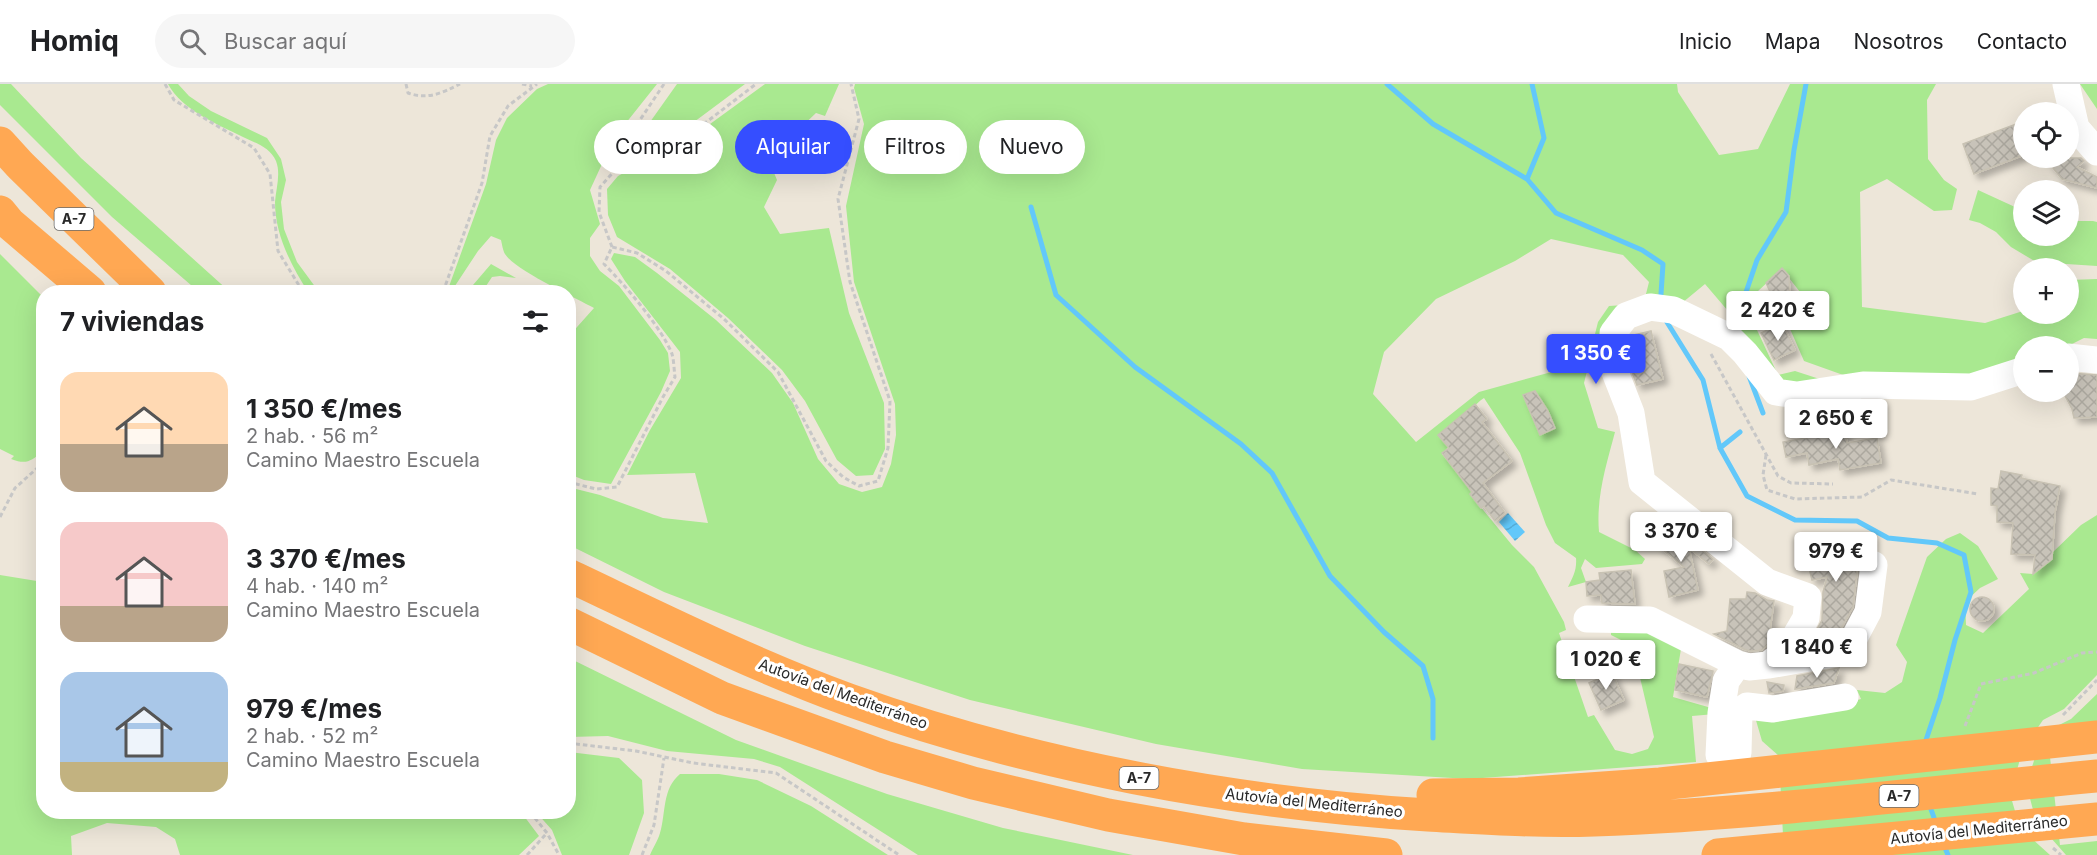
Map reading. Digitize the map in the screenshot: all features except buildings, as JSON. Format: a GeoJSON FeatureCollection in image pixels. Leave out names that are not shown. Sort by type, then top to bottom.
{"type":"FeatureCollection","features":[{"type":"Feature","properties":{"kind":"highway","name":"A-7"},"geometry":{"type":"LineString","coordinates":[[0,143],[143,285]]}},
{"type":"Feature","properties":{"kind":"highway"},"geometry":{"type":"LineString","coordinates":[[0,212],[9,223],[82,285]]}},
{"type":"Feature","properties":{"kind":"highway","name":"Autovía del Mediterráneo"},"geometry":{"type":"LineString","coordinates":[[576,579],[732,654],[850,700],[1028,754],[1119,775],[1254,799],[1362,811],[1497,819],[1591,820],[1744,811],[2097,776]]}},
{"type":"Feature","properties":{"kind":"highway"},"geometry":{"type":"LineString","coordinates":[[576,627],[722,698],[885,757],[974,783],[1108,815],[1180,828],[1244,839],[1386,855]]}},
{"type":"Feature","properties":{"kind":"highway"},"geometry":{"type":"LineString","coordinates":[[1254,799],[1332,788],[1412,796],[1519,794],[1660,784],[2094,737]]}},
{"type":"Feature","properties":{"kind":"highway","name":"Autovía del Mediterráneo"},"geometry":{"type":"LineString","coordinates":[[1733,854],[2097,819]]}},
{"type":"Feature","properties":{"kind":"highway"},"geometry":{"type":"LineString","coordinates":[[1180,828],[1235,855]]}},
{"type":"Feature","properties":{"kind":"street"},"geometry":{"type":"LineString","coordinates":[[2066,84],[2076,128],[2097,152]]}},
{"type":"Feature","properties":{"kind":"street"},"geometry":{"type":"LineString","coordinates":[[1768,665],[1793,642],[1806,618],[1808,597],[1767,582],[1642,482],[1631,412],[1612,367],[1612,333],[1626,316],[1650,307],[1673,310],[1729,337],[1776,392],[1797,395],[1863,385],[1971,387],[2013,374]]}},
{"type":"Feature","properties":{"kind":"street"},"geometry":{"type":"LineString","coordinates":[[2079,358],[2097,360]]}},
{"type":"Feature","properties":{"kind":"street"},"geometry":{"type":"LineString","coordinates":[[1587,619],[1650,620],[1738,664],[1749,667],[1832,654],[1851,644],[1868,612],[1874,565]]}},
{"type":"Feature","properties":{"kind":"street"},"geometry":{"type":"LineString","coordinates":[[1738,664],[1726,681],[1721,713],[1719,755],[1732,760],[1738,753],[1739,713],[1747,706],[1773,709],[1845,697]]}},
{"type":"Feature","properties":{"kind":"path"},"geometry":{"type":"LineString","coordinates":[[165,84],[174,100],[254,148],[270,174],[278,251],[299,285]]}},
{"type":"Feature","properties":{"kind":"path"},"geometry":{"type":"LineString","coordinates":[[406,84],[408,93],[420,98],[438,95],[460,84]]}},
{"type":"Feature","properties":{"kind":"path"},"geometry":{"type":"LineString","coordinates":[[522,84],[532,87]]}},
{"type":"Feature","properties":{"kind":"path"},"geometry":{"type":"LineString","coordinates":[[446,285],[482,183],[490,136],[508,106],[537,84]]}},
{"type":"Feature","properties":{"kind":"path"},"geometry":{"type":"LineString","coordinates":[[640,120],[664,84]]}},
{"type":"Feature","properties":{"kind":"path"},"geometry":{"type":"LineString","coordinates":[[709,120],[756,84]]}},
{"type":"Feature","properties":{"kind":"path"},"geometry":{"type":"LineString","coordinates":[[612,246],[637,252],[666,271],[724,319],[778,372],[826,460],[843,477],[859,486],[878,481],[888,448],[890,401],[850,282],[838,199],[859,119],[851,84]]}},
{"type":"Feature","properties":{"kind":"path"},"geometry":{"type":"LineString","coordinates":[[576,484],[596,489],[617,487],[675,377],[672,355],[663,339],[622,282],[604,264],[612,246],[599,212],[600,187],[612,174]]}},
{"type":"Feature","properties":{"kind":"path"},"geometry":{"type":"LineString","coordinates":[[1698,322],[1717,366],[1778,476],[1791,483],[1833,484]]}},
{"type":"Feature","properties":{"kind":"path"},"geometry":{"type":"LineString","coordinates":[[1766,455],[1763,475],[1767,490],[1795,499],[1862,497],[1891,480],[1978,494]]}},
{"type":"Feature","properties":{"kind":"path"},"geometry":{"type":"LineString","coordinates":[[0,517],[15,488],[36,469]]}},
{"type":"Feature","properties":{"kind":"path"},"geometry":{"type":"LineString","coordinates":[[576,744],[636,751],[693,763],[776,772],[899,855]]}},
{"type":"Feature","properties":{"kind":"path"},"geometry":{"type":"LineString","coordinates":[[642,855],[654,825],[664,757]]}},
{"type":"Feature","properties":{"kind":"path"},"geometry":{"type":"LineString","coordinates":[[536,819],[547,833],[559,855]]}},
{"type":"Feature","properties":{"kind":"path"},"geometry":{"type":"LineString","coordinates":[[528,855],[547,833]]}},
{"type":"Feature","properties":{"kind":"green space"},"geometry":{"type":"Polygon","coordinates":[[[0,84],[11,84],[81,158],[222,285],[191,285],[112,217],[0,105],[0,84]]]}},
{"type":"Feature","properties":{"kind":"green space"},"geometry":{"type":"Polygon","coordinates":[[[168,84],[178,84],[189,96],[211,111],[267,138],[281,159],[286,180],[281,202],[284,229],[297,262],[314,285],[304,285],[281,238],[275,202],[278,171],[273,156],[262,146],[191,109],[168,84]]]}},
{"type":"Feature","properties":{"kind":"green space"},"geometry":{"type":"Polygon","coordinates":[[[548,84],[657,84],[628,120],[594,120],[594,174],[597,174],[590,190],[600,224],[590,238],[590,256],[600,271],[619,286],[660,340],[668,353],[670,371],[611,484],[576,477],[576,328],[594,308],[576,299],[576,285],[546,283],[511,261],[505,254],[501,240],[491,236],[456,285],[450,285],[486,184],[496,140],[507,118],[537,89],[548,84]]]}},
{"type":"Feature","properties":{"kind":"green space"},"geometry":{"type":"Polygon","coordinates":[[[677,84],[745,84],[697,120],[651,120],[677,84]]]}},
{"type":"Feature","properties":{"kind":"green space"},"geometry":{"type":"Polygon","coordinates":[[[765,84],[839,84],[825,116],[816,113],[809,120],[735,120],[735,174],[775,174],[777,180],[764,207],[780,234],[829,228],[849,313],[884,403],[885,449],[873,475],[856,476],[837,460],[805,401],[782,370],[728,318],[670,269],[617,237],[608,215],[607,189],[618,176],[622,174],[723,174],[723,120],[716,120],[765,84]]]}},
{"type":"Feature","properties":{"kind":"green space"},"geometry":{"type":"Polygon","coordinates":[[[855,84],[1677,84],[1678,92],[1719,155],[1758,149],[1790,84],[1936,84],[1927,100],[1928,159],[1944,180],[1957,189],[1952,210],[1934,211],[1887,179],[1860,192],[1862,307],[1985,323],[2013,314],[2013,324],[2079,324],[2079,280],[2097,279],[2097,339],[2084,338],[2079,340],[2079,336],[2013,336],[2013,363],[1974,375],[1860,381],[1804,361],[1787,322],[1803,317],[1800,292],[1782,269],[1758,291],[1757,330],[1778,375],[1795,371],[1835,384],[1777,385],[1734,329],[1734,318],[1705,284],[1682,303],[1645,298],[1649,282],[1623,255],[1551,239],[1515,261],[1436,299],[1384,352],[1373,394],[1416,442],[1479,392],[1588,362],[1598,322],[1609,306],[1624,305],[1605,365],[1587,371],[1584,383],[1598,428],[1615,432],[1600,494],[1599,532],[1635,550],[1645,559],[1642,564],[1596,568],[1585,559],[1581,568],[1586,582],[1568,587],[1575,570],[1576,558],[1555,543],[1546,525],[1520,453],[1484,398],[1471,410],[1442,454],[1472,492],[1470,494],[1512,545],[1534,567],[1564,622],[1566,630],[1559,633],[1588,717],[1594,715],[1615,750],[1632,754],[1648,749],[1654,737],[1634,652],[1621,640],[1611,635],[1611,627],[1647,630],[1682,643],[1673,697],[1715,709],[1715,714],[1692,716],[1696,762],[1469,779],[1302,769],[1156,744],[970,700],[805,646],[664,592],[576,548],[576,489],[600,495],[663,518],[708,523],[695,473],[627,475],[681,378],[680,352],[625,281],[611,259],[614,253],[635,257],[657,273],[716,320],[772,373],[793,403],[818,459],[839,484],[862,492],[882,487],[891,464],[896,435],[895,404],[854,282],[846,206],[864,124],[854,88],[855,84]]]}},
{"type":"Feature","properties":{"kind":"green space"},"geometry":{"type":"Polygon","coordinates":[[[2080,84],[2097,84],[2097,109],[2080,84]]]}},
{"type":"Feature","properties":{"kind":"green space"},"geometry":{"type":"Polygon","coordinates":[[[1978,190],[2013,206],[2013,246],[2079,246],[2079,221],[2097,222],[2097,266],[2079,265],[2079,258],[2029,258],[2011,247],[1996,232],[1969,220],[1978,190]]]}},
{"type":"Feature","properties":{"kind":"green space"},"geometry":{"type":"Polygon","coordinates":[[[0,254],[36,290],[36,457],[25,462],[16,461],[11,459],[14,456],[0,449],[0,254]]]}},
{"type":"Feature","properties":{"kind":"green space"},"geometry":{"type":"Polygon","coordinates":[[[491,264],[516,278],[492,277],[487,285],[473,285],[491,264]]]}},
{"type":"Feature","properties":{"kind":"green space"},"geometry":{"type":"Polygon","coordinates":[[[2097,515],[2097,675],[2064,709],[2043,720],[2023,749],[2010,794],[2020,828],[2050,855],[1784,855],[1779,756],[1762,741],[1755,717],[1789,719],[1861,699],[1857,690],[1885,693],[1902,682],[1907,662],[1896,645],[1927,557],[1946,539],[1960,533],[1978,546],[1998,579],[1980,588],[1965,602],[1966,625],[1983,633],[2029,589],[2020,573],[2033,574],[2052,559],[2052,553],[2081,525],[2097,515]]]}},
{"type":"Feature","properties":{"kind":"green space"},"geometry":{"type":"Polygon","coordinates":[[[0,575],[36,581],[36,819],[526,819],[539,836],[519,855],[180,855],[175,839],[156,827],[107,823],[71,836],[72,855],[0,855],[0,575]]]}},
{"type":"Feature","properties":{"kind":"green space"},"geometry":{"type":"Polygon","coordinates":[[[576,661],[736,740],[887,794],[1003,828],[1133,855],[918,855],[780,767],[754,759],[667,751],[608,736],[576,737],[576,661]]]}},
{"type":"Feature","properties":{"kind":"green space"},"geometry":{"type":"Polygon","coordinates":[[[2097,694],[2097,745],[2050,757],[2060,845],[2097,841],[2097,855],[2066,855],[2036,821],[2028,791],[2032,767],[2038,748],[2053,728],[2071,719],[2097,694]]]}},
{"type":"Feature","properties":{"kind":"green space"},"geometry":{"type":"Polygon","coordinates":[[[576,753],[619,758],[642,780],[644,813],[629,855],[562,855],[552,830],[542,819],[576,819],[576,753]]]}},
{"type":"Feature","properties":{"kind":"green space"},"geometry":{"type":"Polygon","coordinates":[[[680,774],[719,774],[757,780],[811,806],[888,855],[650,855],[660,833],[667,794],[680,774]]]}},
{"type":"Feature","properties":{"kind":"water"},"geometry":{"type":"Polygon","coordinates":[[[1508,513],[1525,532],[1515,541],[1499,522],[1508,513]]]}},
{"type":"Feature","properties":{"kind":"waterway"},"geometry":{"type":"LineString","coordinates":[[1387,84],[1433,124],[1527,179],[1556,213],[1642,250],[1663,264],[1661,294]]}},
{"type":"Feature","properties":{"kind":"waterway"},"geometry":{"type":"LineString","coordinates":[[1527,179],[1544,138],[1532,84]]}},
{"type":"Feature","properties":{"kind":"waterway"},"geometry":{"type":"LineString","coordinates":[[1737,334],[1744,298],[1757,260],[1786,212],[1806,84]]}},
{"type":"Feature","properties":{"kind":"waterway"},"geometry":{"type":"LineString","coordinates":[[1031,207],[1056,295],[1135,367],[1241,444],[1272,473],[1330,576],[1384,632],[1423,666],[1433,699],[1433,738]]}},
{"type":"Feature","properties":{"kind":"waterway"},"geometry":{"type":"LineString","coordinates":[[1665,319],[1703,380],[1720,448],[1747,496],[1795,520],[1857,521],[1888,538],[1937,543],[1964,555],[1971,592],[1925,743]]}},
{"type":"Feature","properties":{"kind":"waterway"},"geometry":{"type":"LineString","coordinates":[[1749,376],[1763,413]]}},
{"type":"Feature","properties":{"kind":"waterway"},"geometry":{"type":"LineString","coordinates":[[1720,448],[1740,432]]}},
{"type":"Feature","properties":{"kind":"waterway"},"geometry":{"type":"LineString","coordinates":[[1929,804],[1936,823]]}},
{"type":"Feature","properties":{"kind":"waterway"},"geometry":{"type":"LineString","coordinates":[[1943,843],[1948,855]]}}]}
